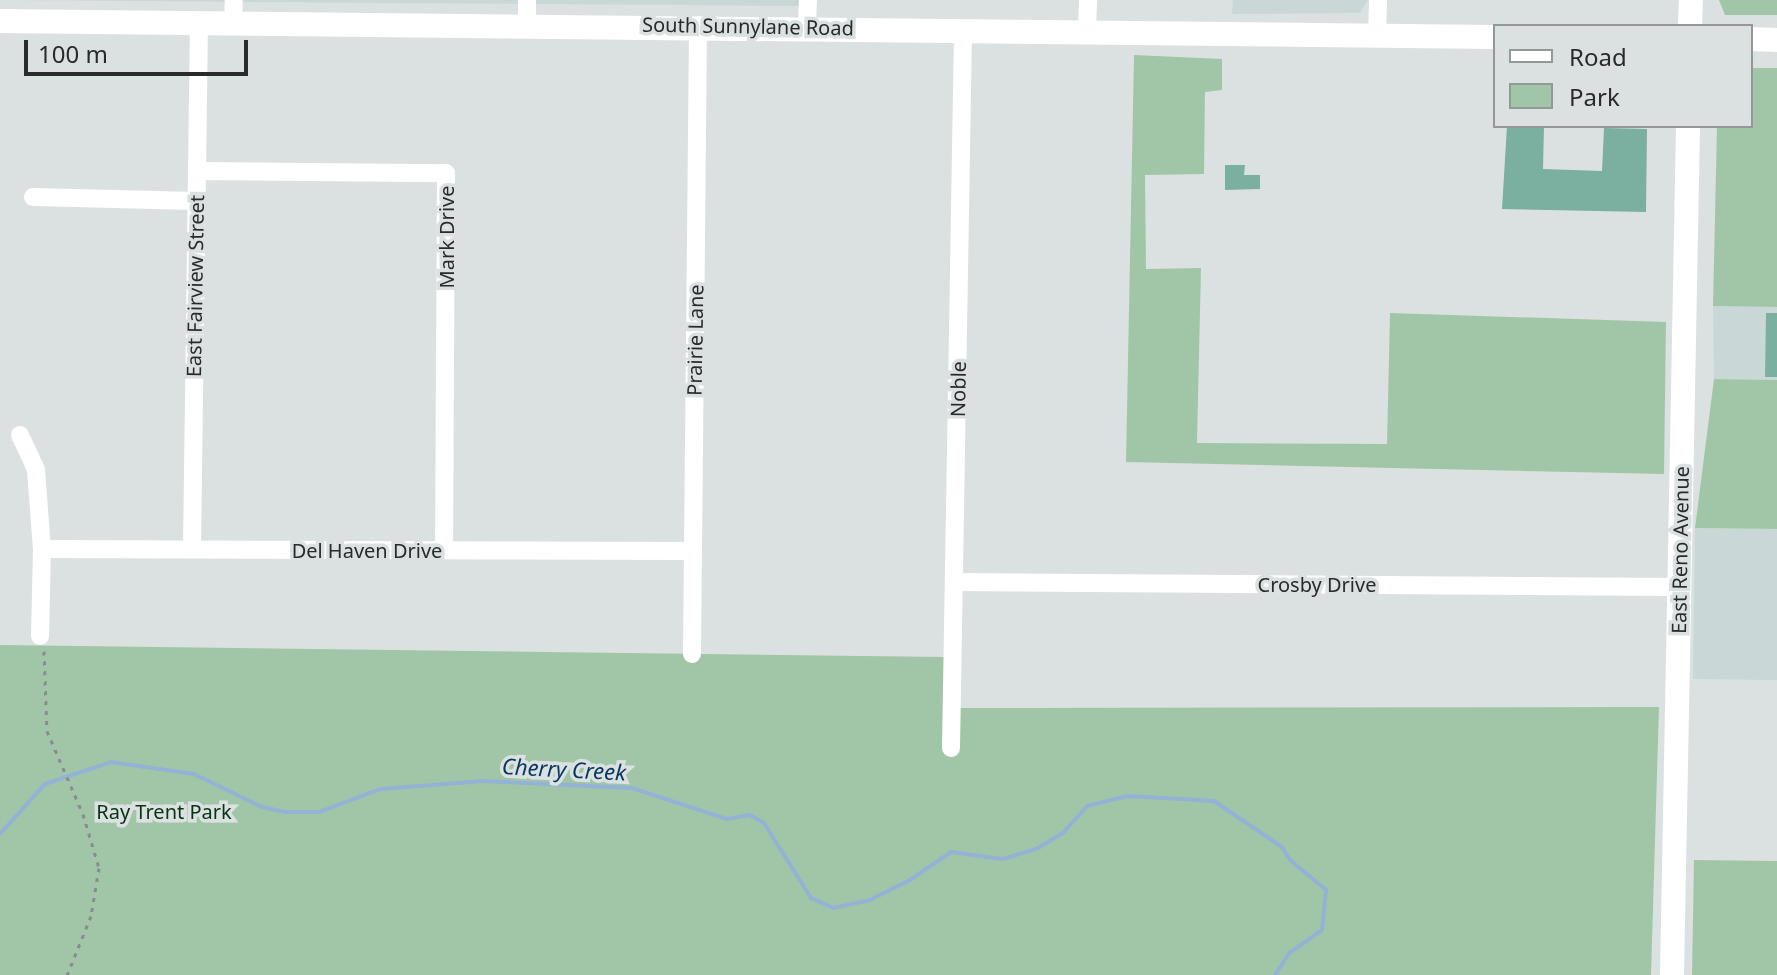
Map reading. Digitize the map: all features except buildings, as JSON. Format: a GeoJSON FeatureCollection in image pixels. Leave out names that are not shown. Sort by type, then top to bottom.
{"type":"FeatureCollection","features":[{"type":"Feature","properties":{"kind":"main road"},"geometry":{"type":"LineString","coordinates":[[1690,24],[1691,0]]}},
{"type":"Feature","properties":{"kind":"main road","name":"South Sunnylane Road"},"geometry":{"type":"LineString","coordinates":[[0,21],[199,23],[233,11],[527,12],[698,25],[1493,37]]}},
{"type":"Feature","properties":{"kind":"main road"},"geometry":{"type":"LineString","coordinates":[[1753,39],[1777,40]]}},
{"type":"Feature","properties":{"kind":"main road","name":"East Reno Avenue"},"geometry":{"type":"LineString","coordinates":[[1672,975],[1688,128]]}},
{"type":"Feature","properties":{"kind":"street"},"geometry":{"type":"LineString","coordinates":[[807,26],[808,0]]}},
{"type":"Feature","properties":{"kind":"street"},"geometry":{"type":"LineString","coordinates":[[1087,30],[1088,0]]}},
{"type":"Feature","properties":{"kind":"street"},"geometry":{"type":"LineString","coordinates":[[1377,33],[1378,0]]}},
{"type":"Feature","properties":{"kind":"street","name":"East Fairview Street"},"geometry":{"type":"LineString","coordinates":[[192,549],[199,23]]}},
{"type":"Feature","properties":{"kind":"street","name":"Prairie Lane"},"geometry":{"type":"LineString","coordinates":[[692,654],[698,25]]}},
{"type":"Feature","properties":{"kind":"street","name":"Noble"},"geometry":{"type":"LineString","coordinates":[[951,748],[963,29]]}},
{"type":"Feature","properties":{"kind":"street","name":"Mark Drive"},"geometry":{"type":"LineString","coordinates":[[197,171],[446,173],[444,550]]}},
{"type":"Feature","properties":{"kind":"street"},"geometry":{"type":"LineString","coordinates":[[33,197],[196,201]]}},
{"type":"Feature","properties":{"kind":"street"},"geometry":{"type":"LineString","coordinates":[[20,435],[36,470],[42,549],[40,636]]}},
{"type":"Feature","properties":{"kind":"street","name":"Del Haven Drive"},"geometry":{"type":"LineString","coordinates":[[42,549],[693,551]]}},
{"type":"Feature","properties":{"kind":"street","name":"Crosby Drive"},"geometry":{"type":"LineString","coordinates":[[955,582],[1679,587]]}},
{"type":"Feature","properties":{"kind":"path"},"geometry":{"type":"LineString","coordinates":[[40,636],[44,715],[80,808],[99,868],[91,916],[67,975]]}},
{"type":"Feature","properties":{"kind":"shaded area"},"geometry":{"type":"Polygon","coordinates":[[[0,0],[800,0],[800,6],[0,0]]]}},
{"type":"Feature","properties":{"kind":"shaded area"},"geometry":{"type":"Polygon","coordinates":[[[1233,0],[1368,0],[1360,13],[1232,14],[1233,0]]]}},
{"type":"Feature","properties":{"kind":"shaded area"},"geometry":{"type":"Polygon","coordinates":[[[1713,306],[1777,307],[1777,380],[1714,379],[1713,306]]]}},
{"type":"Feature","properties":{"kind":"shaded area"},"geometry":{"type":"Polygon","coordinates":[[[1695,528],[1777,529],[1777,680],[1693,679],[1695,528]]]}},
{"type":"Feature","properties":{"kind":"green space"},"geometry":{"type":"Polygon","coordinates":[[[1719,0],[1777,0],[1777,15],[1725,15],[1719,0]]]}},
{"type":"Feature","properties":{"kind":"green space"},"geometry":{"type":"Polygon","coordinates":[[[1134,55],[1222,59],[1222,90],[1205,92],[1204,174],[1145,175],[1146,269],[1201,268],[1197,443],[1387,444],[1390,313],[1666,322],[1664,474],[1126,462],[1134,55]]]}},
{"type":"Feature","properties":{"kind":"green space"},"geometry":{"type":"Polygon","coordinates":[[[1753,68],[1777,68],[1777,307],[1713,306],[1717,128],[1753,128],[1753,68]]]}},
{"type":"Feature","properties":{"kind":"green space"},"geometry":{"type":"Polygon","coordinates":[[[1714,379],[1777,380],[1777,529],[1695,528],[1714,379]]]}},
{"type":"Feature","properties":{"kind":"green space","name":"Ray Trent Park"},"geometry":{"type":"Polygon","coordinates":[[[0,645],[944,657],[946,708],[1659,707],[1651,975],[0,975],[0,645]]]}},
{"type":"Feature","properties":{"kind":"green space"},"geometry":{"type":"Polygon","coordinates":[[[1694,860],[1777,861],[1777,975],[1692,975],[1694,860]]]}},
{"type":"Feature","properties":{"kind":"waterway","name":"Cherry Creek"},"geometry":{"type":"LineString","coordinates":[[0,834],[45,784],[111,762],[194,774],[262,807],[285,812],[319,812],[381,789],[484,781],[632,788],[727,819],[750,815],[764,823],[811,898],[833,908],[870,900],[910,880],[951,852],[1003,859],[1038,848],[1063,833],[1087,806],[1128,796],[1214,801],[1282,847],[1290,860],[1326,890],[1322,930],[1290,952],[1275,975]]}}]}
